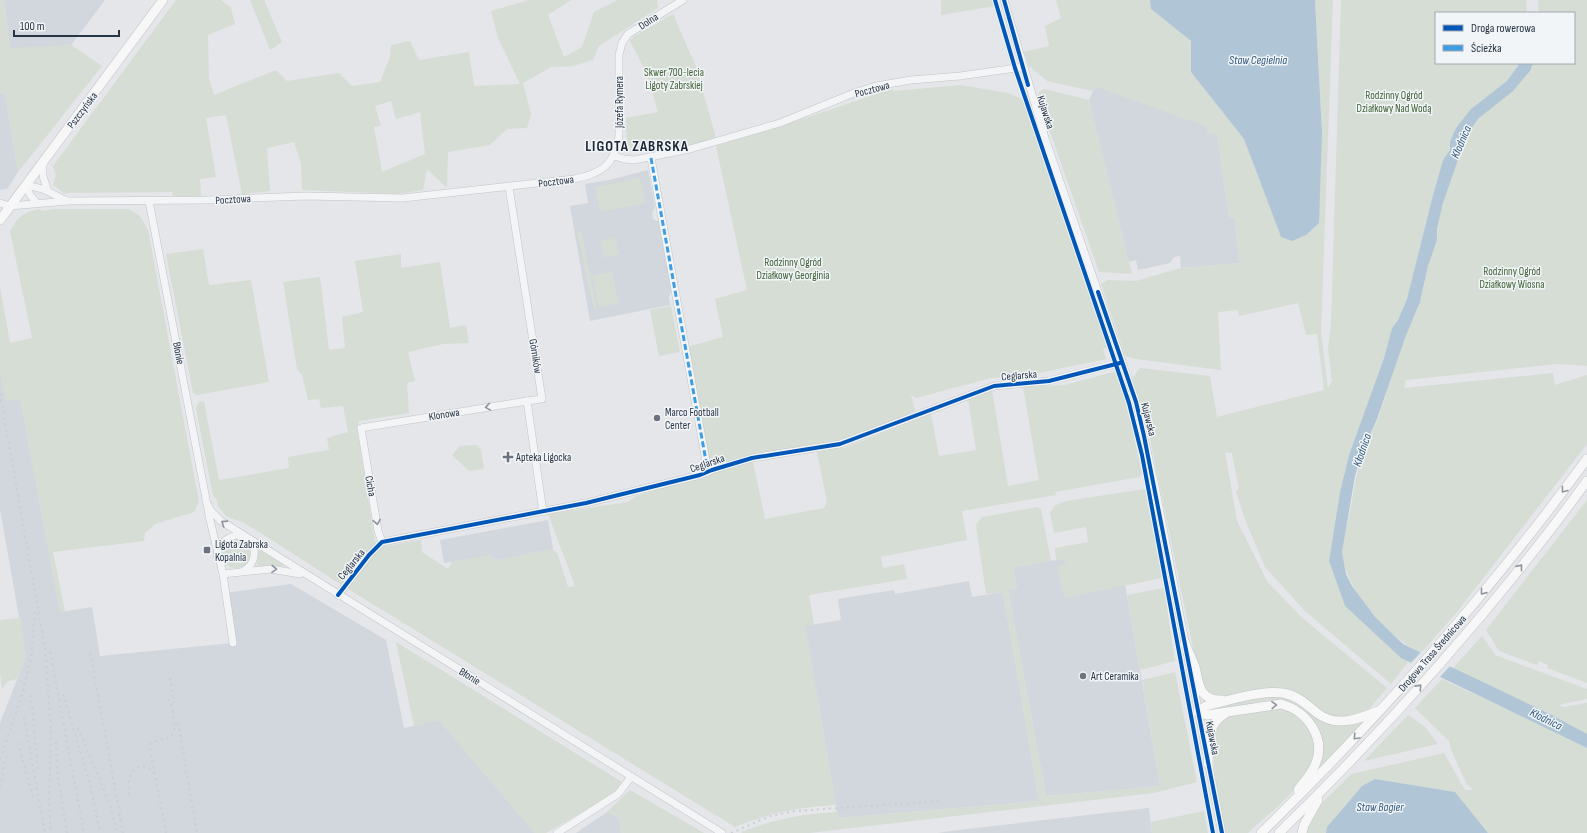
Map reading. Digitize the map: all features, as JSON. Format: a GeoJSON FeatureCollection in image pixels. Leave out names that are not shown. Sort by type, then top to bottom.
{"type":"FeatureCollection","features":[{"type":"Feature","properties":{"kind":"main road","name":"Pszczyńska"},"geometry":{"type":"LineString","coordinates":[[0,220],[163,0]]}},
{"type":"Feature","properties":{"kind":"main road","name":"Drogowa Trasa Średnicowa"},"geometry":{"type":"LineString","coordinates":[[1261,833],[1334,761],[1464,617],[1587,459]]}},
{"type":"Feature","properties":{"kind":"main road","name":"Drogowa Trasa Średnicowa"},"geometry":{"type":"LineString","coordinates":[[1279,833],[1323,790],[1472,627],[1587,481]]}},
{"type":"Feature","properties":{"kind":"main road"},"geometry":{"type":"LineString","coordinates":[[1185,643],[1194,666],[1200,688],[1204,694],[1217,700],[1236,699]]}},
{"type":"Feature","properties":{"kind":"main road"},"geometry":{"type":"LineString","coordinates":[[1198,712],[1206,706],[1266,693],[1283,693],[1300,700],[1319,715],[1337,721],[1359,719],[1383,708]]}},
{"type":"Feature","properties":{"kind":"main road"},"geometry":{"type":"LineString","coordinates":[[1198,712],[1207,714],[1269,705],[1286,706],[1300,713],[1314,730],[1318,741],[1318,755],[1315,766],[1277,817]]}},
{"type":"Feature","properties":{"kind":"main road"},"geometry":{"type":"LineString","coordinates":[[1208,764],[1210,730],[1220,717],[1237,709]]}},
{"type":"Feature","properties":{"kind":"main road"},"geometry":{"type":"LineString","coordinates":[[1302,833],[1304,825],[1323,790]]}},
{"type":"Feature","properties":{"kind":"street","name":"Dolna"},"geometry":{"type":"LineString","coordinates":[[620,48],[628,34],[683,0]]}},
{"type":"Feature","properties":{"kind":"street","name":"Kujawska"},"geometry":{"type":"LineString","coordinates":[[1004,0],[1046,141],[1136,402],[1222,833]]}},
{"type":"Feature","properties":{"kind":"street","name":"Józefa Rymera"},"geometry":{"type":"LineString","coordinates":[[614,156],[617,149],[619,136],[620,48]]}},
{"type":"Feature","properties":{"kind":"street","name":"Pocztowa"},"geometry":{"type":"LineString","coordinates":[[0,203],[10,206],[37,203],[305,196],[403,198],[509,187],[592,175],[603,168],[614,156],[634,160],[651,158],[686,150],[780,123],[854,93],[876,86],[911,80],[960,76],[1023,67]]}},
{"type":"Feature","properties":{"kind":"street"},"geometry":{"type":"LineString","coordinates":[[651,158],[708,472]]}},
{"type":"Feature","properties":{"kind":"street"},"geometry":{"type":"LineString","coordinates":[[43,161],[43,176],[47,189]]}},
{"type":"Feature","properties":{"kind":"street"},"geometry":{"type":"LineString","coordinates":[[37,203],[30,196],[25,186],[36,186],[47,189],[68,202]]}},
{"type":"Feature","properties":{"kind":"street","name":"Górników"},"geometry":{"type":"LineString","coordinates":[[509,187],[542,399],[527,402]]}},
{"type":"Feature","properties":{"kind":"street","name":"Błonie"},"geometry":{"type":"LineString","coordinates":[[149,201],[217,555],[223,574],[233,644]]}},
{"type":"Feature","properties":{"kind":"street","name":"Ceglarska"},"geometry":{"type":"LineString","coordinates":[[338,595],[369,555],[382,542],[543,512],[700,476],[752,458],[840,444],[994,386],[1049,381],[1122,362]]}},
{"type":"Feature","properties":{"kind":"street"},"geometry":{"type":"LineString","coordinates":[[527,402],[543,512]]}},
{"type":"Feature","properties":{"kind":"street","name":"Klonowa"},"geometry":{"type":"LineString","coordinates":[[360,428],[527,402]]}},
{"type":"Feature","properties":{"kind":"street","name":"Cicha"},"geometry":{"type":"LineString","coordinates":[[360,428],[378,531],[382,542]]}},
{"type":"Feature","properties":{"kind":"street","name":"Błonie"},"geometry":{"type":"LineString","coordinates":[[208,505],[216,518],[722,833]]}},
{"type":"Feature","properties":{"kind":"street"},"geometry":{"type":"LineString","coordinates":[[217,555],[219,548],[226,539],[235,536],[246,537],[253,547],[254,556],[250,566],[241,572]]}},
{"type":"Feature","properties":{"kind":"street","name":"Błonie"},"geometry":{"type":"LineString","coordinates":[[223,574],[277,569],[308,576]]}},
{"type":"Feature","properties":{"kind":"street"},"geometry":{"type":"LineString","coordinates":[[557,833],[618,794],[631,777]]}},
{"type":"Feature","properties":{"kind":"shaded area"},"geometry":{"type":"Polygon","coordinates":[[[4,0],[105,0],[71,45],[10,49],[4,0]]]}},
{"type":"Feature","properties":{"kind":"shaded area"},"geometry":{"type":"Polygon","coordinates":[[[1095,86],[1206,126],[1217,133],[1229,218],[1235,218],[1239,263],[1181,268],[1180,256],[1174,257],[1170,263],[1138,270],[1136,260],[1129,262],[1089,100],[1095,86]]]}},
{"type":"Feature","properties":{"kind":"shaded area"},"geometry":{"type":"Polygon","coordinates":[[[5,93],[18,172],[7,189],[0,190],[0,94],[5,93]]]}},
{"type":"Feature","properties":{"kind":"shaded area"},"geometry":{"type":"Polygon","coordinates":[[[648,170],[655,207],[652,213],[653,219],[661,223],[672,289],[669,297],[670,305],[590,321],[570,206],[588,203],[585,184],[609,180],[648,170]]]}},
{"type":"Feature","properties":{"kind":"shaded area"},"geometry":{"type":"Polygon","coordinates":[[[6,323],[60,612],[92,607],[100,656],[233,643],[225,593],[291,584],[386,640],[404,728],[439,720],[535,833],[0,833],[0,723],[26,657],[0,509],[0,324],[6,323]]]}},
{"type":"Feature","properties":{"kind":"shaded area"},"geometry":{"type":"Polygon","coordinates":[[[548,520],[553,549],[497,560],[489,556],[444,563],[440,540],[548,520]]]}},
{"type":"Feature","properties":{"kind":"shaded area","name":"Art Ceramika"},"geometry":{"type":"Polygon","coordinates":[[[1119,550],[1160,786],[1046,796],[1008,590],[1017,588],[1013,567],[1119,550]]]}},
{"type":"Feature","properties":{"kind":"shaded area"},"geometry":{"type":"Polygon","coordinates":[[[969,581],[972,597],[1003,592],[1039,801],[838,818],[805,626],[841,620],[838,599],[894,590],[895,594],[969,581]]]}},
{"type":"Feature","properties":{"kind":"shaded area"},"geometry":{"type":"Polygon","coordinates":[[[1149,808],[1152,833],[938,833],[950,831],[1149,808]]]}},
{"type":"Feature","properties":{"kind":"shaded area"},"geometry":{"type":"Polygon","coordinates":[[[607,812],[619,818],[621,833],[576,833],[607,812]]]}},
{"type":"Feature","properties":{"kind":"green space"},"geometry":{"type":"Polygon","coordinates":[[[0,0],[4,0],[10,48],[71,45],[102,66],[18,172],[5,93],[0,94],[0,0]]]}},
{"type":"Feature","properties":{"kind":"green space"},"geometry":{"type":"Polygon","coordinates":[[[176,0],[221,0],[231,8],[235,24],[208,35],[209,79],[214,95],[276,70],[287,81],[339,73],[352,86],[380,82],[390,57],[391,45],[410,41],[419,60],[469,52],[474,86],[520,84],[498,38],[491,11],[529,0],[571,0],[548,15],[564,57],[582,47],[594,12],[618,0],[657,0],[658,8],[599,46],[593,60],[573,66],[551,67],[523,83],[531,114],[527,128],[507,129],[490,145],[448,152],[447,188],[427,169],[423,190],[398,194],[302,190],[301,164],[294,142],[267,148],[270,191],[242,194],[226,115],[206,118],[216,177],[200,179],[201,196],[174,198],[172,192],[64,193],[53,185],[56,175],[53,166],[176,0]],[[391,101],[375,106],[381,125],[374,127],[382,172],[425,154],[420,112],[396,119],[391,101]]]}},
{"type":"Feature","properties":{"kind":"green space"},"geometry":{"type":"Polygon","coordinates":[[[250,0],[264,0],[282,42],[270,50],[250,0]]]}},
{"type":"Feature","properties":{"kind":"green space"},"geometry":{"type":"Polygon","coordinates":[[[941,0],[992,0],[995,6],[941,15],[941,0]]]}},
{"type":"Feature","properties":{"kind":"green space","name":"Rodzinny Ogród Działkowy Nad Wodą"},"geometry":{"type":"Polygon","coordinates":[[[1056,0],[1150,0],[1151,9],[1191,41],[1191,72],[1244,139],[1281,237],[1322,133],[1315,0],[1333,0],[1321,332],[1328,388],[1332,381],[1328,349],[1331,324],[1341,0],[1526,0],[1527,12],[1435,12],[1435,64],[1519,64],[1507,81],[1456,128],[1450,141],[1450,150],[1443,160],[1408,296],[1398,320],[1392,328],[1384,358],[1349,455],[1340,492],[1329,561],[1345,606],[1401,658],[1408,662],[1391,684],[1305,611],[1265,567],[1244,517],[1236,491],[1239,489],[1232,453],[1225,452],[1237,521],[1267,581],[1299,615],[1387,688],[1369,709],[1350,718],[1332,717],[1292,692],[1220,698],[1214,697],[1201,687],[1150,439],[1132,379],[1140,368],[1210,376],[1217,417],[1324,390],[1317,334],[1306,335],[1298,303],[1239,316],[1238,310],[1218,312],[1221,370],[1136,359],[1125,356],[1101,284],[1108,280],[1136,281],[1181,268],[1239,263],[1235,218],[1229,218],[1217,133],[1208,135],[1206,126],[1096,87],[1093,91],[1047,81],[1029,66],[1024,52],[1049,46],[1045,26],[1061,18],[1056,0]]]}},
{"type":"Feature","properties":{"kind":"green space","name":"Rodzinny Ogród Działkowy Wiosna"},"geometry":{"type":"Polygon","coordinates":[[[1538,0],[1587,0],[1587,366],[1558,364],[1406,380],[1404,388],[1553,373],[1555,385],[1587,375],[1587,444],[1457,612],[1421,653],[1395,636],[1382,624],[1360,598],[1346,569],[1342,554],[1343,541],[1362,455],[1378,418],[1402,345],[1419,305],[1428,265],[1437,240],[1443,202],[1455,165],[1470,131],[1484,113],[1520,83],[1532,64],[1575,64],[1575,12],[1539,12],[1538,0]]]}},
{"type":"Feature","properties":{"kind":"green space","name":"Skwer 700-lecia Ligoty Zabrskiej"},"geometry":{"type":"Polygon","coordinates":[[[673,14],[696,67],[716,138],[669,151],[669,149],[647,151],[637,150],[627,145],[626,118],[658,112],[647,74],[630,41],[633,37],[673,14]]]}},
{"type":"Feature","properties":{"kind":"green space","name":"Rodzinny Ogród Działkowy Georginia"},"geometry":{"type":"Polygon","coordinates":[[[960,85],[1008,93],[1024,100],[1108,347],[1103,349],[1106,359],[1005,380],[1004,377],[991,378],[916,398],[911,395],[915,411],[868,431],[843,439],[740,457],[711,467],[687,347],[723,337],[715,299],[747,290],[716,146],[779,127],[891,89],[894,91],[960,85]]]}},
{"type":"Feature","properties":{"kind":"green space"},"geometry":{"type":"Polygon","coordinates":[[[1044,89],[1089,100],[1132,274],[1099,272],[1038,97],[1039,92],[1044,89]]]}},
{"type":"Feature","properties":{"kind":"green space"},"geometry":{"type":"Polygon","coordinates":[[[640,178],[646,203],[600,212],[595,187],[640,178]]]}},
{"type":"Feature","properties":{"kind":"green space"},"geometry":{"type":"Polygon","coordinates":[[[39,209],[43,211],[53,209],[129,209],[140,216],[148,230],[199,502],[194,512],[155,524],[145,533],[144,541],[53,552],[65,611],[60,612],[20,399],[5,401],[0,374],[0,287],[10,343],[32,338],[10,231],[22,216],[39,209]]]}},
{"type":"Feature","properties":{"kind":"green space"},"geometry":{"type":"Polygon","coordinates":[[[581,231],[597,309],[594,310],[577,232],[581,231]]]}},
{"type":"Feature","properties":{"kind":"green space"},"geometry":{"type":"Polygon","coordinates":[[[615,237],[619,254],[604,258],[600,241],[615,237]]]}},
{"type":"Feature","properties":{"kind":"green space"},"geometry":{"type":"Polygon","coordinates":[[[203,249],[209,285],[251,280],[269,382],[197,395],[193,393],[166,254],[203,249]]]}},
{"type":"Feature","properties":{"kind":"green space"},"geometry":{"type":"Polygon","coordinates":[[[401,254],[401,268],[440,262],[450,328],[466,325],[469,343],[443,344],[408,352],[415,381],[407,383],[409,413],[359,421],[357,429],[375,542],[386,546],[421,540],[422,552],[448,569],[452,562],[489,555],[497,560],[553,549],[558,555],[568,587],[575,586],[548,514],[628,502],[636,496],[753,462],[765,519],[824,508],[827,502],[817,452],[847,447],[931,414],[939,456],[976,450],[968,399],[992,390],[1008,486],[1039,480],[1023,387],[1065,385],[1117,371],[1132,427],[1142,474],[1139,477],[1055,492],[1056,495],[962,511],[967,540],[881,557],[883,568],[904,564],[907,579],[809,595],[814,625],[805,626],[836,805],[809,807],[784,812],[760,818],[735,827],[340,584],[261,533],[244,523],[226,516],[218,506],[217,499],[213,496],[196,408],[199,402],[204,401],[219,480],[289,468],[288,457],[329,450],[327,438],[348,432],[343,406],[321,408],[319,399],[308,400],[302,375],[297,369],[283,282],[320,277],[329,350],[345,348],[342,317],[363,312],[355,261],[401,254]]]}},
{"type":"Feature","properties":{"kind":"green space"},"geometry":{"type":"Polygon","coordinates":[[[612,271],[619,303],[599,308],[592,276],[612,271]]]}},
{"type":"Feature","properties":{"kind":"green space"},"geometry":{"type":"Polygon","coordinates":[[[671,306],[680,352],[659,356],[650,310],[671,306]]]}},
{"type":"Feature","properties":{"kind":"green space"},"geometry":{"type":"Polygon","coordinates":[[[477,445],[481,450],[484,469],[469,471],[452,455],[460,446],[477,445]]]}},
{"type":"Feature","properties":{"kind":"green space"},"geometry":{"type":"Polygon","coordinates":[[[1145,489],[1162,578],[1064,598],[1057,566],[1065,565],[1064,559],[1056,560],[1055,548],[1088,542],[1086,527],[1054,533],[1050,513],[1054,506],[1066,501],[1145,489]]]}},
{"type":"Feature","properties":{"kind":"green space"},"geometry":{"type":"Polygon","coordinates":[[[1587,500],[1587,683],[1547,668],[1548,665],[1539,661],[1537,665],[1499,651],[1486,630],[1587,500]]]}},
{"type":"Feature","properties":{"kind":"green space"},"geometry":{"type":"Polygon","coordinates":[[[1037,507],[1041,509],[1051,561],[1013,567],[1017,588],[1008,590],[1046,796],[1160,786],[1142,680],[1175,672],[1197,782],[1154,793],[809,833],[741,832],[777,820],[811,814],[837,812],[839,818],[1039,801],[1003,592],[986,594],[976,525],[982,517],[1037,507]]]}},
{"type":"Feature","properties":{"kind":"green space"},"geometry":{"type":"Polygon","coordinates":[[[236,540],[246,544],[250,554],[246,564],[236,568],[226,564],[222,554],[226,544],[236,540]]]}},
{"type":"Feature","properties":{"kind":"green space"},"geometry":{"type":"Polygon","coordinates":[[[259,548],[286,566],[257,567],[259,548]]]}},
{"type":"Feature","properties":{"kind":"green space"},"geometry":{"type":"Polygon","coordinates":[[[1164,588],[1175,661],[1140,670],[1127,595],[1164,588]]]}},
{"type":"Feature","properties":{"kind":"green space"},"geometry":{"type":"Polygon","coordinates":[[[21,618],[26,657],[17,679],[8,681],[2,689],[0,672],[0,620],[21,618]]]}},
{"type":"Feature","properties":{"kind":"green space"},"geometry":{"type":"Polygon","coordinates":[[[1482,636],[1495,655],[1587,689],[1587,699],[1558,705],[1564,707],[1587,703],[1587,734],[1552,715],[1453,668],[1482,636]]]}},
{"type":"Feature","properties":{"kind":"green space"},"geometry":{"type":"Polygon","coordinates":[[[396,642],[622,782],[612,795],[546,833],[535,833],[439,720],[414,726],[396,642]]]}},
{"type":"Feature","properties":{"kind":"green space"},"geometry":{"type":"Polygon","coordinates":[[[1442,679],[1512,712],[1516,712],[1587,748],[1587,833],[1488,833],[1454,792],[1375,779],[1362,786],[1327,827],[1326,833],[1306,833],[1312,818],[1323,802],[1351,774],[1444,753],[1465,790],[1473,790],[1466,783],[1452,752],[1449,741],[1415,708],[1442,679]]]}},
{"type":"Feature","properties":{"kind":"green space"},"geometry":{"type":"Polygon","coordinates":[[[1268,697],[1281,697],[1291,700],[1338,725],[1355,724],[1363,720],[1365,722],[1319,768],[1320,734],[1284,701],[1270,700],[1206,712],[1207,708],[1268,697]]]}},
{"type":"Feature","properties":{"kind":"green space"},"geometry":{"type":"Polygon","coordinates":[[[1280,707],[1299,718],[1310,729],[1315,748],[1312,762],[1305,776],[1295,789],[1283,802],[1248,833],[1226,833],[1214,766],[1213,739],[1215,726],[1227,716],[1280,707]]]}},
{"type":"Feature","properties":{"kind":"green space"},"geometry":{"type":"Polygon","coordinates":[[[1408,715],[1425,727],[1438,744],[1364,761],[1408,715]]]}},
{"type":"Feature","properties":{"kind":"green space"},"geometry":{"type":"Polygon","coordinates":[[[630,790],[704,833],[621,833],[619,818],[607,812],[630,790]]]}},
{"type":"Feature","properties":{"kind":"green space"},"geometry":{"type":"Polygon","coordinates":[[[1204,811],[1208,833],[1152,833],[1151,822],[1204,811]]]}},
{"type":"Feature","properties":{"kind":"water","name":"Staw Cegielnia"},"geometry":{"type":"Polygon","coordinates":[[[1150,0],[1315,0],[1322,133],[1319,223],[1306,235],[1292,241],[1281,237],[1244,139],[1191,72],[1191,41],[1151,9],[1150,0]]]}},
{"type":"Feature","properties":{"kind":"water","name":"Kłodnica"},"geometry":{"type":"Polygon","coordinates":[[[1519,64],[1533,64],[1530,71],[1513,91],[1479,118],[1470,130],[1463,145],[1443,203],[1437,229],[1437,240],[1428,266],[1420,302],[1405,338],[1377,419],[1362,453],[1355,476],[1342,552],[1346,574],[1352,586],[1375,617],[1403,644],[1552,715],[1587,734],[1587,748],[1401,658],[1345,606],[1329,561],[1340,492],[1349,455],[1384,358],[1392,328],[1398,320],[1407,299],[1443,160],[1450,150],[1450,141],[1456,128],[1471,109],[1507,81],[1519,64]]]}},
{"type":"Feature","properties":{"kind":"water","name":"Staw Bagier"},"geometry":{"type":"Polygon","coordinates":[[[1375,779],[1455,792],[1488,833],[1326,833],[1327,827],[1362,786],[1375,779]]]}},
{"type":"Feature","properties":{"kind":"pier"},"geometry":{"type":"Polygon","coordinates":[[[1422,651],[1451,665],[1438,679],[1409,665],[1422,651]]]}},
{"type":"Feature","properties":{"kind":"railway"},"geometry":{"type":"LineString","coordinates":[[0,394],[45,649],[51,731],[49,802],[51,833]]}},
{"type":"Feature","properties":{"kind":"railway"},"geometry":{"type":"LineString","coordinates":[[0,759],[22,695],[31,658],[35,610]]}},
{"type":"Feature","properties":{"kind":"railway"},"geometry":{"type":"LineString","coordinates":[[50,652],[84,833]]}},
{"type":"Feature","properties":{"kind":"railway"},"geometry":{"type":"LineString","coordinates":[[90,653],[121,820]]}},
{"type":"Feature","properties":{"kind":"railway"},"geometry":{"type":"LineString","coordinates":[[170,678],[174,703]]}},
{"type":"Feature","properties":{"kind":"railway"},"geometry":{"type":"LineString","coordinates":[[63,694],[91,788],[100,833]]}},
{"type":"Feature","properties":{"kind":"railway"},"geometry":{"type":"LineString","coordinates":[[31,695],[38,771]]}},
{"type":"Feature","properties":{"kind":"railway"},"geometry":{"type":"LineString","coordinates":[[166,695],[170,701],[173,712],[174,732],[171,737],[153,742],[150,745],[150,749],[166,833]]}},
{"type":"Feature","properties":{"kind":"railway"},"geometry":{"type":"LineString","coordinates":[[24,717],[45,833]]}},
{"type":"Feature","properties":{"kind":"railway"},"geometry":{"type":"LineString","coordinates":[[178,723],[197,833]]}},
{"type":"Feature","properties":{"kind":"railway"},"geometry":{"type":"LineString","coordinates":[[78,728],[110,804],[117,833]]}},
{"type":"Feature","properties":{"kind":"railway"},"geometry":{"type":"LineString","coordinates":[[56,742],[58,778],[67,833]]}},
{"type":"Feature","properties":{"kind":"railway"},"geometry":{"type":"LineString","coordinates":[[18,743],[33,797]]}},
{"type":"Feature","properties":{"kind":"railway"},"geometry":{"type":"LineString","coordinates":[[0,787],[7,752]]}},
{"type":"Feature","properties":{"kind":"railway"},"geometry":{"type":"LineString","coordinates":[[129,795],[129,781],[134,770],[144,766],[149,768],[155,774]]}},
{"type":"Feature","properties":{"kind":"railway"},"geometry":{"type":"LineString","coordinates":[[731,833],[770,816],[795,811],[942,801]]}},
{"type":"Feature","properties":{"kind":"railway"},"geometry":{"type":"LineString","coordinates":[[119,814],[123,833]]}},
{"type":"Feature","properties":{"kind":"marked path"},"geometry":{"type":"LineString","coordinates":[[651,158],[708,472]]}},
{"type":"Feature","properties":{"kind":"cycle path"},"geometry":{"type":"LineString","coordinates":[[995,0],[1015,68],[1129,403],[1142,455],[1213,833]]}},
{"type":"Feature","properties":{"kind":"cycle path"},"geometry":{"type":"LineString","coordinates":[[1004,0],[1028,85]]}},
{"type":"Feature","properties":{"kind":"cycle path"},"geometry":{"type":"LineString","coordinates":[[1098,292],[1136,402],[1144,436],[1222,833]]}},
{"type":"Feature","properties":{"kind":"cycle path"},"geometry":{"type":"LineString","coordinates":[[338,595],[369,555],[382,542],[586,503],[700,475],[752,458],[840,444],[994,386],[1049,381],[1120,363]]}},
{"type":"Feature","properties":{"kind":"place","name":"Marco Football Center"},"geometry":{"type":"Point","coordinates":[657,418]}},
{"type":"Feature","properties":{"kind":"place","name":"Apteka Ligocka"},"geometry":{"type":"Point","coordinates":[508,457]}},
{"type":"Feature","properties":{"kind":"place","name":"Ligota Zabrska Kopalnia"},"geometry":{"type":"Point","coordinates":[207,550]}},
{"type":"Feature","properties":{"kind":"place","name":"Art Ceramika"},"geometry":{"type":"Point","coordinates":[1083,676]}},
{"type":"Feature","properties":{"kind":"district","name":"LIGOTA ZABRSKA"},"geometry":{"type":"Point","coordinates":[637,146]}}]}
